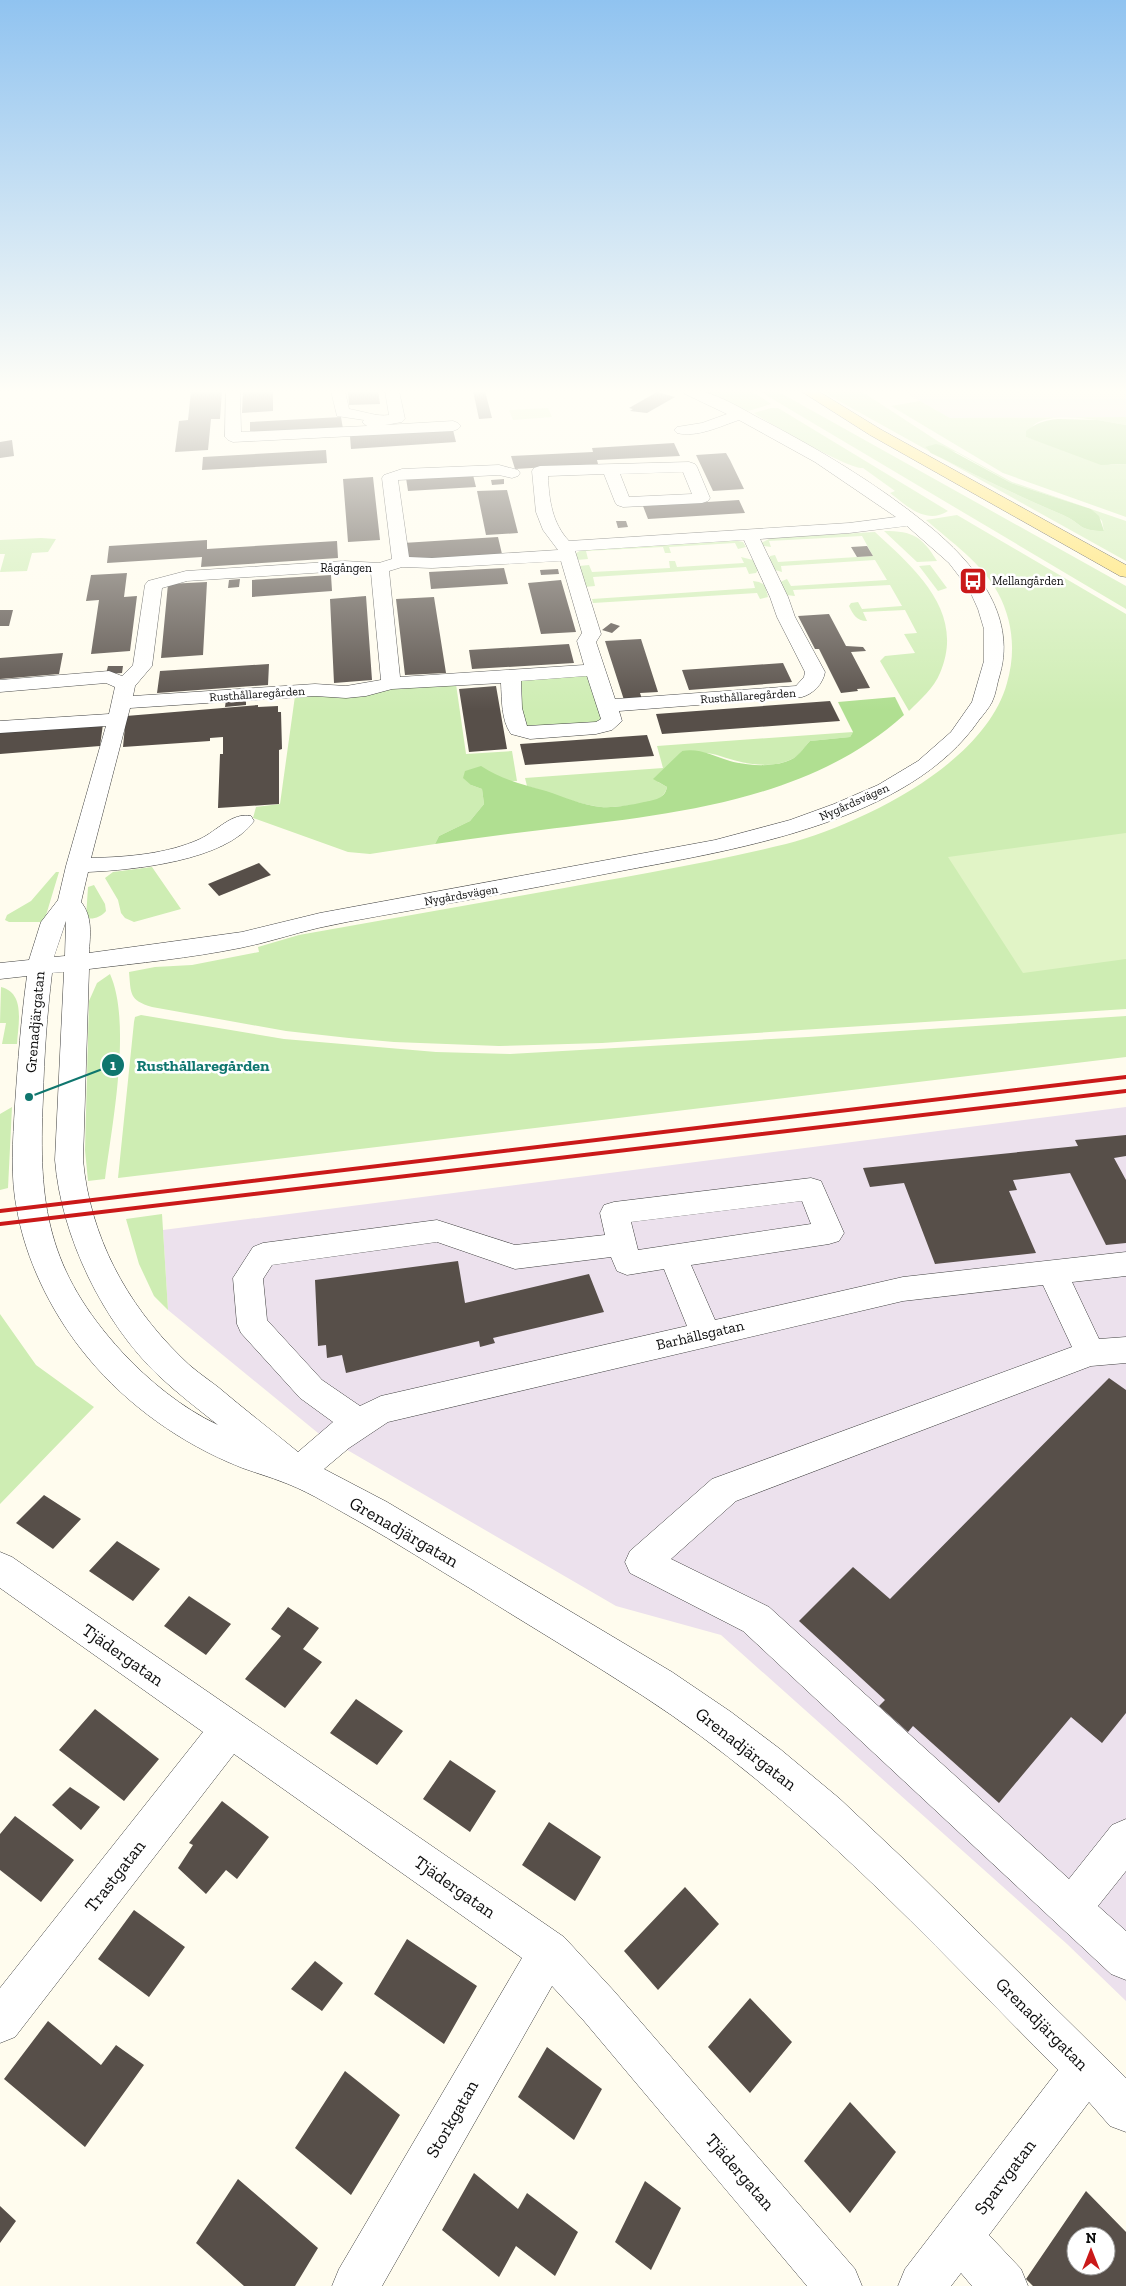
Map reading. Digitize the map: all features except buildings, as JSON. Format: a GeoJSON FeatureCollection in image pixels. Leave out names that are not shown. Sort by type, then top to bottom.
{"type":"FeatureCollection","features":[{"type":"Feature","properties":{"kind":"main road"},"geometry":{"type":"LineString","coordinates":[[993,498],[1126,572]]}},
{"type":"Feature","properties":{"kind":"street"},"geometry":{"type":"LineString","coordinates":[[393,498],[401,562]]}},
{"type":"Feature","properties":{"kind":"street"},"geometry":{"type":"LineString","coordinates":[[511,677],[513,718],[515,727],[522,732],[547,732],[605,726],[612,721],[586,641],[592,634],[578,595],[567,551],[553,534],[543,509],[542,498]]}},
{"type":"Feature","properties":{"kind":"street"},"geometry":{"type":"LineString","coordinates":[[621,498],[623,502],[702,498]]}},
{"type":"Feature","properties":{"kind":"street","name":"Nygårdsvägen"},"geometry":{"type":"LineString","coordinates":[[0,955],[42,958],[242,940],[320,920],[716,847],[775,832],[847,808],[881,793],[917,770],[951,743],[971,719],[988,691],[996,643],[992,620],[973,581],[934,538],[879,498]]}},
{"type":"Feature","properties":{"kind":"street"},"geometry":{"type":"LineString","coordinates":[[567,551],[856,527],[911,520]]}},
{"type":"Feature","properties":{"kind":"street","name":"Rusthållaregården"},"geometry":{"type":"LineString","coordinates":[[607,706],[802,692],[810,685],[815,672],[786,617],[779,597],[750,535]]}},
{"type":"Feature","properties":{"kind":"street","name":"Rågången"},"geometry":{"type":"LineString","coordinates":[[122,702],[142,666],[154,585],[196,575],[344,566],[380,568],[401,562],[432,563],[567,551]]}},
{"type":"Feature","properties":{"kind":"street"},"geometry":{"type":"LineString","coordinates":[[380,568],[391,683]]}},
{"type":"Feature","properties":{"kind":"street","name":"Rusthållaregården"},"geometry":{"type":"LineString","coordinates":[[0,727],[122,702],[315,690],[346,692],[366,690],[391,683],[419,683],[595,670]]}},
{"type":"Feature","properties":{"kind":"street","name":"Rusthållaregården"},"geometry":{"type":"LineString","coordinates":[[0,686],[109,677],[122,702]]}},
{"type":"Feature","properties":{"kind":"street"},"geometry":{"type":"LineString","coordinates":[[42,958],[56,918],[69,903],[77,866],[107,767],[122,702]]}},
{"type":"Feature","properties":{"kind":"street"},"geometry":{"type":"LineString","coordinates":[[77,866],[132,862],[177,854],[205,845],[235,829],[243,821]]}},
{"type":"Feature","properties":{"kind":"street"},"geometry":{"type":"LineString","coordinates":[[69,903],[76,912],[78,925],[77,954]]}},
{"type":"Feature","properties":{"kind":"street","name":"Grenadjärgatan"},"geometry":{"type":"LineString","coordinates":[[77,954],[69,1160],[80,1222],[99,1271],[131,1322],[169,1366],[300,1473],[375,1514],[580,1636],[659,1685],[768,1762],[826,1813],[1087,2068],[1126,2110]]}},
{"type":"Feature","properties":{"kind":"street","name":"Nygårdsvägen"},"geometry":{"type":"LineString","coordinates":[[0,971],[42,958]]}},
{"type":"Feature","properties":{"kind":"street","name":"Grenadjärgatan"},"geometry":{"type":"LineString","coordinates":[[42,958],[32,1043],[27,1174],[31,1213],[39,1244],[57,1285],[84,1330],[131,1382],[163,1409],[223,1445],[260,1461],[300,1473]]}},
{"type":"Feature","properties":{"kind":"street"},"geometry":{"type":"LineString","coordinates":[[811,1189],[828,1233],[673,1256],[627,1263],[614,1213],[811,1189]]}},
{"type":"Feature","properties":{"kind":"street"},"geometry":{"type":"LineString","coordinates":[[358,1422],[311,1389],[252,1324],[248,1278],[263,1255],[437,1231],[515,1257],[622,1244]]}},
{"type":"Feature","properties":{"kind":"street"},"geometry":{"type":"LineString","coordinates":[[673,1256],[705,1334]]}},
{"type":"Feature","properties":{"kind":"street","name":"Barhällsgatan"},"geometry":{"type":"LineString","coordinates":[[300,1473],[326,1445],[358,1422],[381,1410],[903,1289],[1126,1264]]}},
{"type":"Feature","properties":{"kind":"street"},"geometry":{"type":"LineString","coordinates":[[1052,1272],[1108,1351],[724,1490],[642,1562],[756,1619],[1126,1960]]}},
{"type":"Feature","properties":{"kind":"street","name":"Tjädergatan"},"geometry":{"type":"LineString","coordinates":[[0,1568],[549,1952],[599,2006],[838,2286]]}},
{"type":"Feature","properties":{"kind":"street","name":"Trastgatan"},"geometry":{"type":"LineString","coordinates":[[0,2022],[230,1729]]}},
{"type":"Feature","properties":{"kind":"street"},"geometry":{"type":"LineString","coordinates":[[1071,1908],[1126,1839]]}},
{"type":"Feature","properties":{"kind":"street","name":"Storkgatan"},"geometry":{"type":"LineString","coordinates":[[356,2286],[549,1952]]}},
{"type":"Feature","properties":{"kind":"street","name":"Sparvgatan"},"geometry":{"type":"LineString","coordinates":[[922,2286],[1087,2068]]}},
{"type":"Feature","properties":{"kind":"street"},"geometry":{"type":"LineString","coordinates":[[959,2237],[1004,2286]]}},
{"type":"Feature","properties":{"kind":"shaded area"},"geometry":{"type":"Polygon","coordinates":[[[1126,1107],[1126,2001],[1067,1944],[721,1635],[616,1606],[318,1433],[168,1310],[163,1230],[1126,1107]]]}},
{"type":"Feature","properties":{"kind":"green space"},"geometry":{"type":"Polygon","coordinates":[[[896,498],[926,498],[948,511],[940,515],[924,515],[896,498]]]}},
{"type":"Feature","properties":{"kind":"green space"},"geometry":{"type":"Polygon","coordinates":[[[939,498],[968,498],[1126,586],[1126,609],[939,498]]]}},
{"type":"Feature","properties":{"kind":"green space"},"geometry":{"type":"Polygon","coordinates":[[[1012,498],[1024,498],[1063,515],[1089,530],[1104,531],[1102,521],[1091,509],[1126,521],[1126,561],[1012,498]]]}},
{"type":"Feature","properties":{"kind":"green space"},"geometry":{"type":"Polygon","coordinates":[[[1025,498],[1056,498],[1091,509],[1099,516],[1104,531],[1089,530],[1069,518],[1025,498]]]}},
{"type":"Feature","properties":{"kind":"green space"},"geometry":{"type":"Polygon","coordinates":[[[1072,498],[1126,498],[1126,517],[1072,498]]]}},
{"type":"Feature","properties":{"kind":"green space"},"geometry":{"type":"Polygon","coordinates":[[[957,515],[1126,614],[1126,1009],[602,1043],[499,1046],[394,1042],[286,1031],[152,1007],[135,999],[131,991],[129,972],[155,967],[192,965],[259,952],[258,947],[299,935],[724,858],[816,835],[884,806],[917,786],[947,764],[974,740],[994,712],[1007,683],[1012,660],[1010,626],[998,593],[984,572],[926,520],[957,515]]]}},
{"type":"Feature","properties":{"kind":"green space"},"geometry":{"type":"Polygon","coordinates":[[[884,531],[903,532],[916,537],[927,546],[937,561],[917,562],[884,531]]]}},
{"type":"Feature","properties":{"kind":"green space"},"geometry":{"type":"Polygon","coordinates":[[[875,532],[920,577],[941,611],[946,630],[946,651],[940,673],[930,689],[909,711],[880,661],[885,656],[915,653],[904,634],[917,633],[905,610],[863,612],[867,621],[863,621],[854,614],[849,606],[851,603],[858,602],[862,609],[902,606],[890,585],[793,590],[795,596],[786,595],[780,582],[787,579],[791,586],[887,580],[875,560],[781,566],[782,572],[775,570],[769,559],[770,556],[775,555],[778,562],[873,556],[862,536],[769,541],[771,547],[764,546],[761,543],[771,538],[875,532]]]}},
{"type":"Feature","properties":{"kind":"green space"},"geometry":{"type":"Polygon","coordinates":[[[56,539],[48,552],[32,553],[27,571],[0,572],[5,554],[0,554],[0,540],[56,539]]]}},
{"type":"Feature","properties":{"kind":"green space"},"geometry":{"type":"Polygon","coordinates":[[[733,540],[743,542],[746,547],[738,549],[735,543],[669,547],[671,553],[665,553],[663,547],[586,551],[588,559],[577,560],[575,554],[581,550],[733,540]]]}},
{"type":"Feature","properties":{"kind":"green space"},"geometry":{"type":"Polygon","coordinates":[[[741,557],[753,560],[758,570],[756,573],[749,574],[746,567],[593,577],[595,586],[584,587],[579,566],[589,565],[592,572],[670,568],[669,561],[675,561],[677,567],[744,563],[741,557]]]}},
{"type":"Feature","properties":{"kind":"green space"},"geometry":{"type":"Polygon","coordinates":[[[930,565],[947,588],[938,591],[919,566],[930,565]]]}},
{"type":"Feature","properties":{"kind":"green space"},"geometry":{"type":"Polygon","coordinates":[[[753,581],[765,585],[768,597],[760,599],[757,593],[593,603],[592,599],[755,588],[753,581]]]}},
{"type":"Feature","properties":{"kind":"green space"},"geometry":{"type":"Polygon","coordinates":[[[581,675],[590,677],[604,717],[601,724],[538,730],[521,726],[518,684],[522,680],[581,675]]]}},
{"type":"Feature","properties":{"kind":"green space"},"geometry":{"type":"Polygon","coordinates":[[[456,684],[466,754],[512,751],[517,781],[510,781],[496,776],[471,785],[482,789],[484,804],[470,821],[439,836],[435,844],[370,854],[348,852],[253,818],[256,807],[280,804],[295,696],[321,694],[359,697],[393,686],[456,684]]]}},
{"type":"Feature","properties":{"kind":"green space"},"geometry":{"type":"Polygon","coordinates":[[[895,697],[904,715],[866,745],[824,768],[779,786],[733,800],[685,810],[435,844],[439,836],[470,821],[484,804],[482,789],[471,785],[463,778],[465,771],[481,766],[497,775],[573,801],[601,807],[617,807],[655,800],[664,794],[667,787],[653,779],[682,751],[701,752],[746,764],[771,765],[780,763],[794,758],[810,741],[850,737],[853,732],[838,702],[895,697]]]}},
{"type":"Feature","properties":{"kind":"green space"},"geometry":{"type":"Polygon","coordinates":[[[853,732],[850,737],[810,741],[796,757],[775,764],[756,764],[736,761],[713,754],[682,751],[658,782],[667,787],[662,797],[654,801],[630,805],[601,807],[582,803],[527,786],[525,778],[663,768],[657,746],[853,732]]]}},
{"type":"Feature","properties":{"kind":"green space"},"geometry":{"type":"Polygon","coordinates":[[[1126,833],[1126,959],[1023,973],[948,857],[1126,833]]]}},
{"type":"Feature","properties":{"kind":"green space"},"geometry":{"type":"Polygon","coordinates":[[[152,867],[181,909],[134,922],[125,918],[121,913],[118,900],[105,878],[113,872],[152,867]]]}},
{"type":"Feature","properties":{"kind":"green space"},"geometry":{"type":"Polygon","coordinates":[[[56,872],[59,872],[44,922],[9,922],[5,920],[7,915],[31,901],[56,872]]]}},
{"type":"Feature","properties":{"kind":"green space"},"geometry":{"type":"Polygon","coordinates":[[[94,885],[105,904],[106,911],[97,918],[91,919],[86,918],[88,887],[94,885]]]}},
{"type":"Feature","properties":{"kind":"green space"},"geometry":{"type":"Polygon","coordinates":[[[110,974],[116,995],[119,1019],[118,1075],[105,1179],[88,1181],[85,1150],[89,1001],[97,983],[110,974]]]}},
{"type":"Feature","properties":{"kind":"green space"},"geometry":{"type":"Polygon","coordinates":[[[1,987],[9,990],[17,1003],[19,1019],[17,1044],[2,1044],[6,1023],[0,1023],[1,987]]]}},
{"type":"Feature","properties":{"kind":"green space"},"geometry":{"type":"Polygon","coordinates":[[[141,1015],[284,1039],[436,1052],[510,1054],[1126,1016],[1126,1057],[118,1178],[134,1022],[135,1017],[141,1015]]]}},
{"type":"Feature","properties":{"kind":"green space"},"geometry":{"type":"Polygon","coordinates":[[[12,1107],[8,1188],[0,1190],[0,1114],[12,1107]]]}},
{"type":"Feature","properties":{"kind":"green space"},"geometry":{"type":"Polygon","coordinates":[[[162,1214],[168,1310],[154,1296],[139,1264],[126,1219],[162,1214]]]}},
{"type":"Feature","properties":{"kind":"green space"},"geometry":{"type":"Polygon","coordinates":[[[0,1314],[36,1365],[94,1407],[0,1504],[0,1314]]]}},
{"type":"Feature","properties":{"kind":"railway"},"geometry":{"type":"LineString","coordinates":[[0,1211],[1126,1077]]}},
{"type":"Feature","properties":{"kind":"railway"},"geometry":{"type":"LineString","coordinates":[[0,1224],[1126,1091]]}},
{"type":"Feature","properties":{"kind":"place","name":"Mellangården"},"geometry":{"type":"Point","coordinates":[973,581]}},
{"type":"Feature","properties":{"kind":"place","name":"Rusthållaregården"},"geometry":{"type":"Point","coordinates":[29,1097]}}]}
